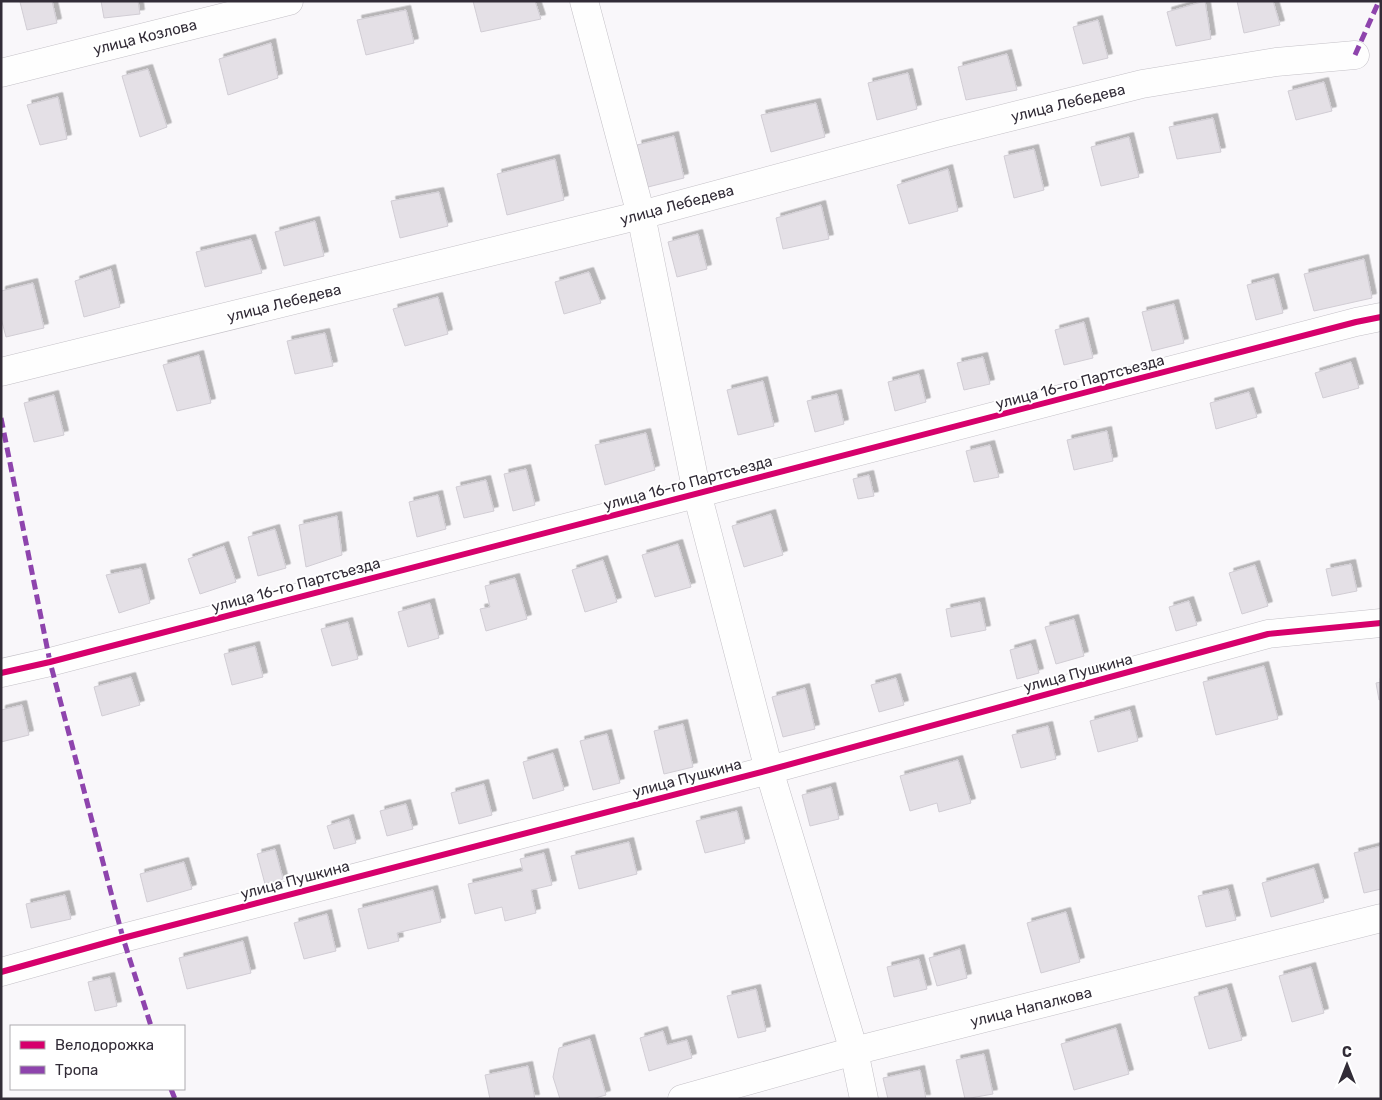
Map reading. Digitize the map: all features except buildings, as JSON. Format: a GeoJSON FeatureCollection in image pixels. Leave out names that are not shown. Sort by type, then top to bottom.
{"type":"FeatureCollection","features":[{"type":"Feature","properties":{"kind":"street","name":"улица Козлова"},"geometry":{"type":"LineString","coordinates":[[1,73],[289,1]]}},
{"type":"Feature","properties":{"kind":"street"},"geometry":{"type":"LineString","coordinates":[[584,1],[641,215],[697,493],[769,770],[854,1051],[864,1099]]}},
{"type":"Feature","properties":{"kind":"street","name":"улица Лебедева"},"geometry":{"type":"LineString","coordinates":[[1,372],[641,215],[942,134],[1142,84],[1276,62],[1355,54]]}},
{"type":"Feature","properties":{"kind":"street","name":"улица 16-го Партсъезда"},"geometry":{"type":"LineString","coordinates":[[1,673],[1381,317]]}},
{"type":"Feature","properties":{"kind":"street","name":"улица Пушкина"},"geometry":{"type":"LineString","coordinates":[[1,972],[142,933],[769,770],[1268,634],[1381,623]]}},
{"type":"Feature","properties":{"kind":"street","name":"улица Напалкова"},"geometry":{"type":"LineString","coordinates":[[682,1099],[854,1051],[1381,918]]}},
{"type":"Feature","properties":{"kind":"marked path"},"geometry":{"type":"LineString","coordinates":[[1355,55],[1379,1]]}},
{"type":"Feature","properties":{"kind":"marked path"},"geometry":{"type":"LineString","coordinates":[[1,418],[50,662],[123,938],[151,1025]]}},
{"type":"Feature","properties":{"kind":"marked path"},"geometry":{"type":"LineString","coordinates":[[171,1090],[175,1099]]}},
{"type":"Feature","properties":{"kind":"cycle path"},"geometry":{"type":"LineString","coordinates":[[1,673],[50,662],[1381,317]]}},
{"type":"Feature","properties":{"kind":"cycle path"},"geometry":{"type":"LineString","coordinates":[[1,972],[123,938],[769,770],[1268,634],[1381,623]]}}]}
